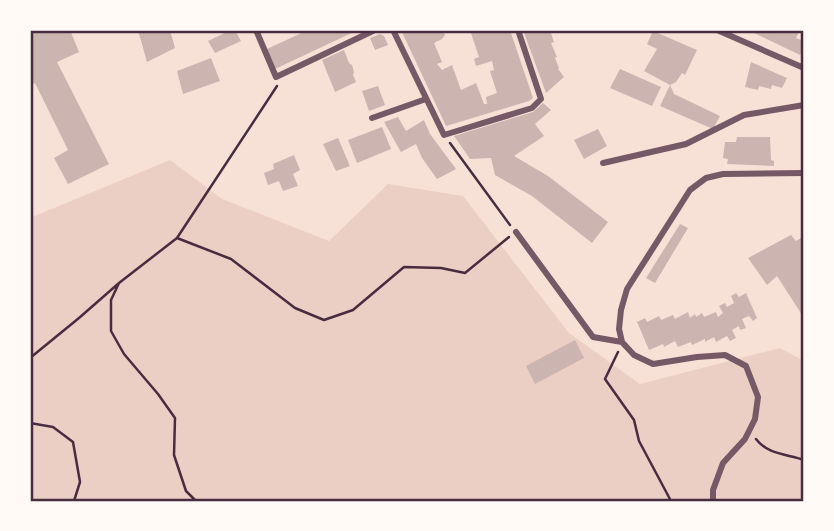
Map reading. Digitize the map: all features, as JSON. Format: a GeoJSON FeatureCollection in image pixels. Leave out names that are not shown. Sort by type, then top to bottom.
{"type":"FeatureCollection","features":[{"type":"Feature","properties":{"kind":"street"},"geometry":{"type":"LineString","coordinates":[[256,30],[276,77],[375,30]]}},
{"type":"Feature","properties":{"kind":"street"},"geometry":{"type":"LineString","coordinates":[[393,30],[444,135],[532,108],[541,99],[518,30]]}},
{"type":"Feature","properties":{"kind":"street"},"geometry":{"type":"LineString","coordinates":[[717,30],[804,68]]}},
{"type":"Feature","properties":{"kind":"street"},"geometry":{"type":"LineString","coordinates":[[372,118],[426,99]]}},
{"type":"Feature","properties":{"kind":"street"},"geometry":{"type":"LineString","coordinates":[[603,163],[686,144],[744,115],[804,105]]}},
{"type":"Feature","properties":{"kind":"street"},"geometry":{"type":"LineString","coordinates":[[713,501],[713,489],[723,463],[745,439],[755,419],[758,397],[746,366],[725,355],[653,364],[634,355],[622,342],[619,329],[621,310],[627,289],[690,190],[706,178],[723,174],[804,173]]}},
{"type":"Feature","properties":{"kind":"street"},"geometry":{"type":"LineString","coordinates":[[516,232],[593,337],[622,342]]}},
{"type":"Feature","properties":{"kind":"path"},"geometry":{"type":"LineString","coordinates":[[30,358],[177,237],[277,87],[276,77]]}},
{"type":"Feature","properties":{"kind":"path"},"geometry":{"type":"LineString","coordinates":[[177,237],[231,259],[295,308],[324,320],[353,310],[404,267],[441,268],[465,273],[516,232],[444,135]]}},
{"type":"Feature","properties":{"kind":"path"},"geometry":{"type":"LineString","coordinates":[[119,283],[111,300],[111,331],[124,354],[175,418],[174,455],[186,491],[196,501]]}},
{"type":"Feature","properties":{"kind":"path"},"geometry":{"type":"LineString","coordinates":[[622,342],[605,379],[634,420],[639,441],[671,501]]}},
{"type":"Feature","properties":{"kind":"path"},"geometry":{"type":"LineString","coordinates":[[30,423],[53,427],[73,442],[80,482],[74,501]]}},
{"type":"Feature","properties":{"kind":"path"},"geometry":{"type":"LineString","coordinates":[[749,431],[762,447],[782,456],[804,460]]}},
{"type":"Feature","properties":{"kind":"shaded area"},"geometry":{"type":"Polygon","coordinates":[[[170,160],[222,199],[329,241],[388,184],[463,196],[569,333],[640,384],[780,348],[804,361],[804,501],[30,501],[30,218],[170,160]]]}},
{"type":"Feature","properties":{"kind":"building"},"geometry":{"type":"Polygon","coordinates":[[[30,30],[70,30],[79,52],[57,62],[109,164],[68,184],[54,158],[68,150],[35,83],[30,86],[30,30]]]}},
{"type":"Feature","properties":{"kind":"building"},"geometry":{"type":"Polygon","coordinates":[[[138,30],[170,30],[175,48],[147,62],[138,30]]]}},
{"type":"Feature","properties":{"kind":"building"},"geometry":{"type":"Polygon","coordinates":[[[235,30],[241,41],[215,53],[208,41],[235,30]]]}},
{"type":"Feature","properties":{"kind":"building"},"geometry":{"type":"Polygon","coordinates":[[[308,30],[358,30],[275,69],[267,49],[308,30]]]}},
{"type":"Feature","properties":{"kind":"building"},"geometry":{"type":"Polygon","coordinates":[[[401,30],[443,30],[445,35],[434,43],[442,62],[437,64],[442,70],[452,65],[461,90],[476,83],[484,104],[487,104],[486,97],[497,93],[490,71],[494,70],[492,61],[476,66],[474,59],[479,57],[470,30],[510,30],[533,98],[446,126],[401,30]]]}},
{"type":"Feature","properties":{"kind":"building"},"geometry":{"type":"Polygon","coordinates":[[[523,30],[550,30],[558,69],[564,77],[546,93],[523,30]]]}},
{"type":"Feature","properties":{"kind":"building"},"geometry":{"type":"Polygon","coordinates":[[[755,30],[800,30],[796,38],[804,41],[804,47],[800,55],[754,33],[755,30]]]}},
{"type":"Feature","properties":{"kind":"building"},"geometry":{"type":"Polygon","coordinates":[[[653,31],[697,50],[685,75],[682,73],[676,82],[670,85],[644,71],[657,49],[647,44],[653,31]]]}},
{"type":"Feature","properties":{"kind":"building"},"geometry":{"type":"Polygon","coordinates":[[[380,34],[388,45],[375,50],[370,38],[380,34]]]}},
{"type":"Feature","properties":{"kind":"building"},"geometry":{"type":"Polygon","coordinates":[[[344,50],[352,65],[356,82],[335,92],[322,60],[344,50]]]}},
{"type":"Feature","properties":{"kind":"building"},"geometry":{"type":"Polygon","coordinates":[[[211,58],[220,81],[183,94],[177,71],[211,58]]]}},
{"type":"Feature","properties":{"kind":"building"},"geometry":{"type":"Polygon","coordinates":[[[751,62],[787,78],[782,88],[772,85],[771,89],[759,86],[758,90],[745,87],[751,62]]]}},
{"type":"Feature","properties":{"kind":"building"},"geometry":{"type":"Polygon","coordinates":[[[620,69],[661,87],[652,106],[610,88],[620,69]]]}},
{"type":"Feature","properties":{"kind":"building"},"geometry":{"type":"Polygon","coordinates":[[[670,85],[674,94],[720,116],[713,129],[660,106],[670,85]]]}},
{"type":"Feature","properties":{"kind":"building"},"geometry":{"type":"Polygon","coordinates":[[[378,86],[385,105],[369,111],[362,91],[378,86]]]}},
{"type":"Feature","properties":{"kind":"building"},"geometry":{"type":"Polygon","coordinates":[[[543,103],[551,110],[535,124],[544,136],[514,156],[548,176],[608,222],[592,243],[532,196],[495,175],[491,158],[470,159],[454,136],[533,112],[543,103]]]}},
{"type":"Feature","properties":{"kind":"building"},"geometry":{"type":"Polygon","coordinates":[[[398,117],[406,131],[424,120],[430,134],[456,169],[437,179],[416,144],[401,152],[384,122],[398,117]]]}},
{"type":"Feature","properties":{"kind":"building"},"geometry":{"type":"Polygon","coordinates":[[[382,127],[391,149],[357,163],[348,140],[382,127]]]}},
{"type":"Feature","properties":{"kind":"building"},"geometry":{"type":"Polygon","coordinates":[[[598,129],[607,146],[584,159],[574,140],[598,129]]]}},
{"type":"Feature","properties":{"kind":"building"},"geometry":{"type":"Polygon","coordinates":[[[737,137],[770,137],[771,160],[774,161],[774,166],[727,164],[728,159],[723,158],[725,142],[736,142],[737,137]]]}},
{"type":"Feature","properties":{"kind":"building"},"geometry":{"type":"Polygon","coordinates":[[[338,138],[350,166],[336,171],[323,144],[338,138]]]}},
{"type":"Feature","properties":{"kind":"building"},"geometry":{"type":"Polygon","coordinates":[[[294,155],[300,170],[293,174],[298,186],[283,191],[279,181],[268,185],[264,173],[274,169],[273,164],[294,155]]]}},
{"type":"Feature","properties":{"kind":"building"},"geometry":{"type":"Polygon","coordinates":[[[680,224],[688,228],[655,283],[646,278],[680,224]]]}},
{"type":"Feature","properties":{"kind":"building"},"geometry":{"type":"Polygon","coordinates":[[[791,235],[796,241],[804,236],[804,318],[777,276],[767,285],[748,258],[791,235]]]}},
{"type":"Feature","properties":{"kind":"building"},"geometry":{"type":"Polygon","coordinates":[[[736,293],[739,297],[746,293],[757,318],[753,321],[749,316],[742,319],[746,328],[740,330],[739,326],[732,330],[736,338],[730,341],[727,336],[716,342],[714,337],[705,342],[705,339],[678,347],[675,341],[649,350],[637,322],[645,318],[647,322],[659,316],[661,320],[673,315],[675,319],[688,312],[690,318],[695,314],[696,317],[702,313],[704,317],[716,312],[718,317],[723,313],[719,306],[725,303],[727,307],[734,303],[731,296],[736,293]]]}},
{"type":"Feature","properties":{"kind":"building"},"geometry":{"type":"Polygon","coordinates":[[[575,340],[584,358],[535,384],[526,366],[575,340]]]}}]}
